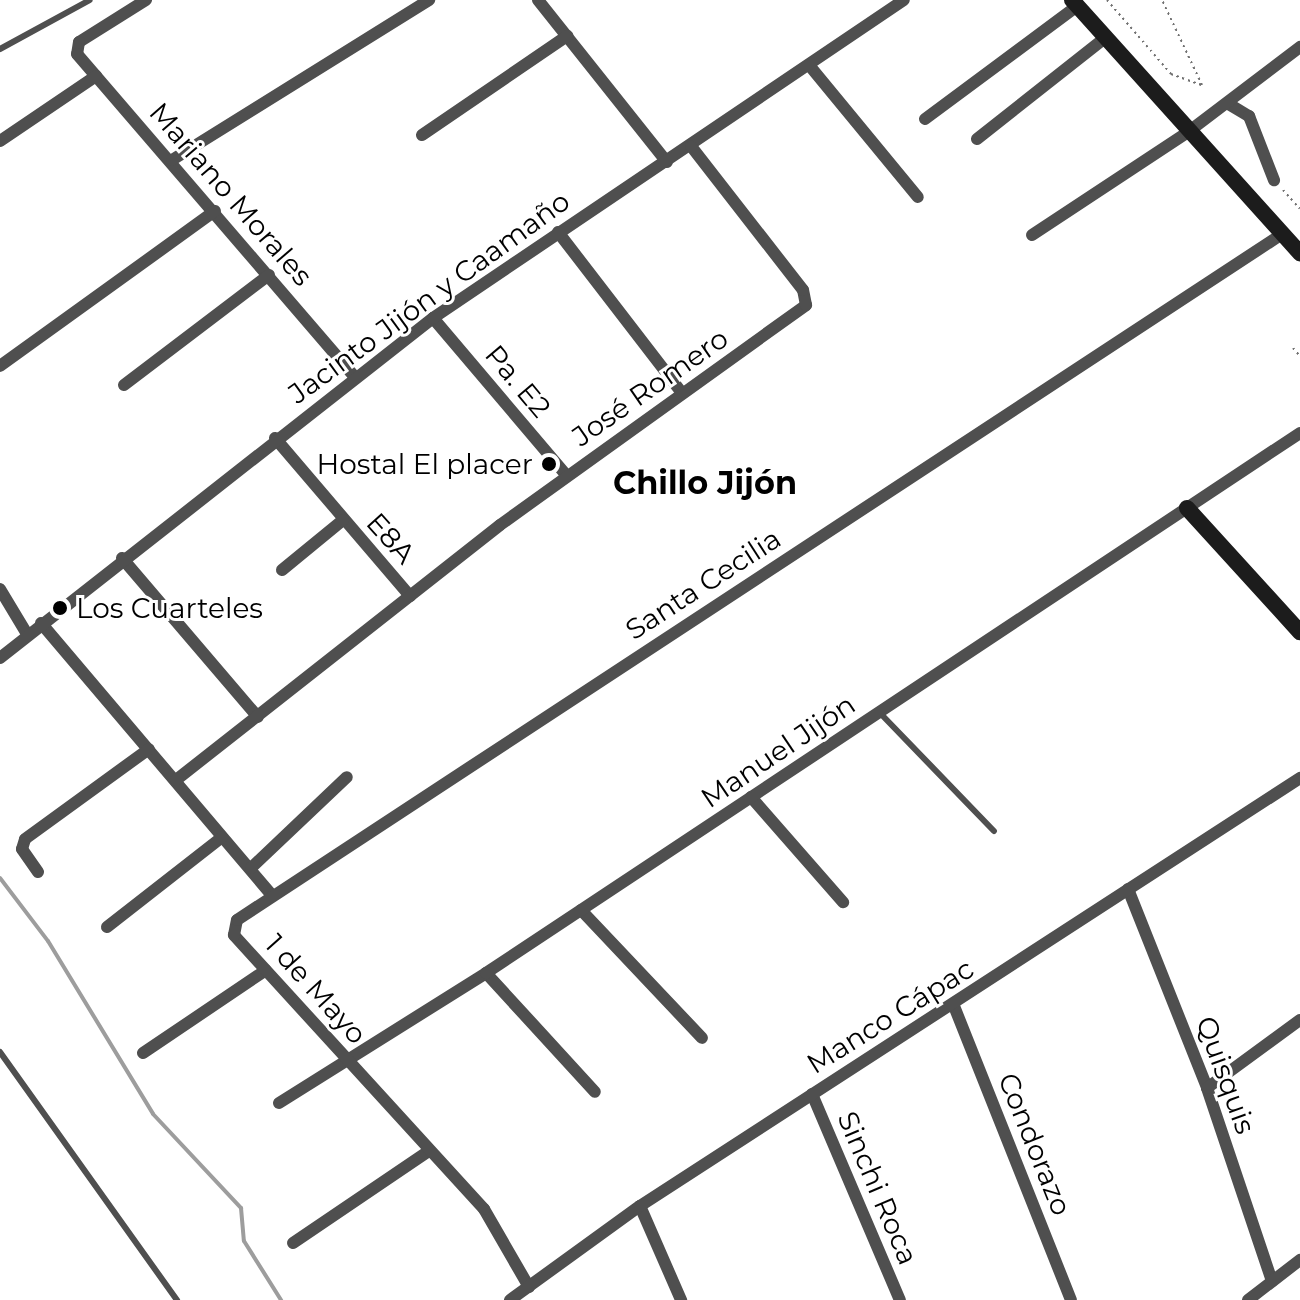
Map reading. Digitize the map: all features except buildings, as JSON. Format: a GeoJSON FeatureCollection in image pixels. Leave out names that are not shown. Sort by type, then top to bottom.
{"type":"FeatureCollection","features":[{"type":"Feature","properties":{"kind":"street","name":"Mariano Morales"},"geometry":{"type":"LineString","coordinates":[[146,0],[79,42],[77,54],[172,160],[355,377]]}},
{"type":"Feature","properties":{"kind":"street"},"geometry":{"type":"LineString","coordinates":[[172,160],[429,0]]}},
{"type":"Feature","properties":{"kind":"street"},"geometry":{"type":"LineString","coordinates":[[538,0],[667,162]]}},
{"type":"Feature","properties":{"kind":"street","name":"Jacinto Jijón y Caamaño"},"geometry":{"type":"LineString","coordinates":[[0,658],[122,558],[433,318],[904,0]]}},
{"type":"Feature","properties":{"kind":"street"},"geometry":{"type":"LineString","coordinates":[[925,119],[1075,3],[1300,253]]}},
{"type":"Feature","properties":{"kind":"street"},"geometry":{"type":"LineString","coordinates":[[422,135],[567,36]]}},
{"type":"Feature","properties":{"kind":"street"},"geometry":{"type":"LineString","coordinates":[[977,139],[1105,38]]}},
{"type":"Feature","properties":{"kind":"street"},"geometry":{"type":"LineString","coordinates":[[1032,235],[1188,132],[1300,47]]}},
{"type":"Feature","properties":{"kind":"street"},"geometry":{"type":"LineString","coordinates":[[809,65],[918,197]]}},
{"type":"Feature","properties":{"kind":"street"},"geometry":{"type":"LineString","coordinates":[[0,141],[96,76]]}},
{"type":"Feature","properties":{"kind":"street"},"geometry":{"type":"LineString","coordinates":[[1227,103],[1249,116],[1274,180]]}},
{"type":"Feature","properties":{"kind":"street","name":"José Romero"},"geometry":{"type":"LineString","coordinates":[[176,780],[567,476],[806,305],[807,298],[691,146]]}},
{"type":"Feature","properties":{"kind":"street"},"geometry":{"type":"LineString","coordinates":[[0,366],[215,211]]}},
{"type":"Feature","properties":{"kind":"street"},"geometry":{"type":"LineString","coordinates":[[558,232],[682,393]]}},
{"type":"Feature","properties":{"kind":"street","name":"Santa Cecilia"},"geometry":{"type":"LineString","coordinates":[[271,894],[1282,234]]}},
{"type":"Feature","properties":{"kind":"street"},"geometry":{"type":"LineString","coordinates":[[124,385],[269,275]]}},
{"type":"Feature","properties":{"kind":"street","name":"Pa. E2"},"geometry":{"type":"LineString","coordinates":[[433,318],[567,476]]}},
{"type":"Feature","properties":{"kind":"street","name":"Manuel Jijón"},"geometry":{"type":"LineString","coordinates":[[279,1103],[486,973],[1300,433]]}},
{"type":"Feature","properties":{"kind":"street","name":"E8A"},"geometry":{"type":"LineString","coordinates":[[275,438],[410,596]]}},
{"type":"Feature","properties":{"kind":"street"},"geometry":{"type":"LineString","coordinates":[[1187,508],[1300,632]]}},
{"type":"Feature","properties":{"kind":"street"},"geometry":{"type":"LineString","coordinates":[[282,570],[343,520]]}},
{"type":"Feature","properties":{"kind":"street"},"geometry":{"type":"LineString","coordinates":[[122,558],[258,717]]}},
{"type":"Feature","properties":{"kind":"street"},"geometry":{"type":"LineString","coordinates":[[0,589],[27,634]]}},
{"type":"Feature","properties":{"kind":"street","name":"1 de Mayo"},"geometry":{"type":"LineString","coordinates":[[41,623],[271,894],[237,920],[233,930],[484,1209],[529,1287]]}},
{"type":"Feature","properties":{"kind":"street"},"geometry":{"type":"LineString","coordinates":[[38,872],[22,849],[25,839],[149,749]]}},
{"type":"Feature","properties":{"kind":"street"},"geometry":{"type":"LineString","coordinates":[[251,868],[347,777]]}},
{"type":"Feature","properties":{"kind":"street","name":"Manco Cápac"},"geometry":{"type":"LineString","coordinates":[[510,1300],[640,1206],[954,1006],[1300,778]]}},
{"type":"Feature","properties":{"kind":"street"},"geometry":{"type":"LineString","coordinates":[[751,797],[843,902]]}},
{"type":"Feature","properties":{"kind":"street"},"geometry":{"type":"LineString","coordinates":[[107,927],[222,837]]}},
{"type":"Feature","properties":{"kind":"street","name":"Quisquis"},"geometry":{"type":"LineString","coordinates":[[1128,889],[1207,1088],[1272,1281]]}},
{"type":"Feature","properties":{"kind":"street"},"geometry":{"type":"LineString","coordinates":[[581,910],[702,1038]]}},
{"type":"Feature","properties":{"kind":"street"},"geometry":{"type":"LineString","coordinates":[[143,1053],[266,970]]}},
{"type":"Feature","properties":{"kind":"street"},"geometry":{"type":"LineString","coordinates":[[486,973],[595,1092]]}},
{"type":"Feature","properties":{"kind":"street","name":"Condorazo"},"geometry":{"type":"LineString","coordinates":[[954,1006],[1071,1300]]}},
{"type":"Feature","properties":{"kind":"street"},"geometry":{"type":"LineString","coordinates":[[1207,1088],[1300,1020]]}},
{"type":"Feature","properties":{"kind":"street","name":"Sinchi Roca"},"geometry":{"type":"LineString","coordinates":[[812,1094],[900,1300]]}},
{"type":"Feature","properties":{"kind":"street"},"geometry":{"type":"LineString","coordinates":[[293,1243],[429,1151]]}},
{"type":"Feature","properties":{"kind":"street"},"geometry":{"type":"LineString","coordinates":[[640,1206],[681,1300]]}},
{"type":"Feature","properties":{"kind":"street"},"geometry":{"type":"LineString","coordinates":[[1253,1298],[1300,1260]]}},
{"type":"Feature","properties":{"kind":"lane"},"geometry":{"type":"LineString","coordinates":[[0,49],[90,0]]}},
{"type":"Feature","properties":{"kind":"lane"},"geometry":{"type":"LineString","coordinates":[[879,712],[994,831]]}},
{"type":"Feature","properties":{"kind":"lane"},"geometry":{"type":"LineString","coordinates":[[0,1052],[177,1300]]}},
{"type":"Feature","properties":{"kind":"path"},"geometry":{"type":"LineString","coordinates":[[1107,0],[1171,74],[1202,85],[1162,0]]}},
{"type":"Feature","properties":{"kind":"path"},"geometry":{"type":"LineString","coordinates":[[1274,180],[1300,209]]}},
{"type":"Feature","properties":{"kind":"path"},"geometry":{"type":"LineString","coordinates":[[1293,348],[1300,356]]}},
{"type":"Feature","properties":{"kind":"waterway"},"geometry":{"type":"LineString","coordinates":[[0,878],[48,941],[153,1114],[241,1208],[244,1241],[281,1300]]}},
{"type":"Feature","properties":{"kind":"place","name":"Hostal El placer"},"geometry":{"type":"Point","coordinates":[549,464]}},
{"type":"Feature","properties":{"kind":"place","name":"Los Cuarteles"},"geometry":{"type":"Point","coordinates":[60,608]}},
{"type":"Feature","properties":{"kind":"district","name":"Chillo Jijón"},"geometry":{"type":"Point","coordinates":[705,483]}}]}
